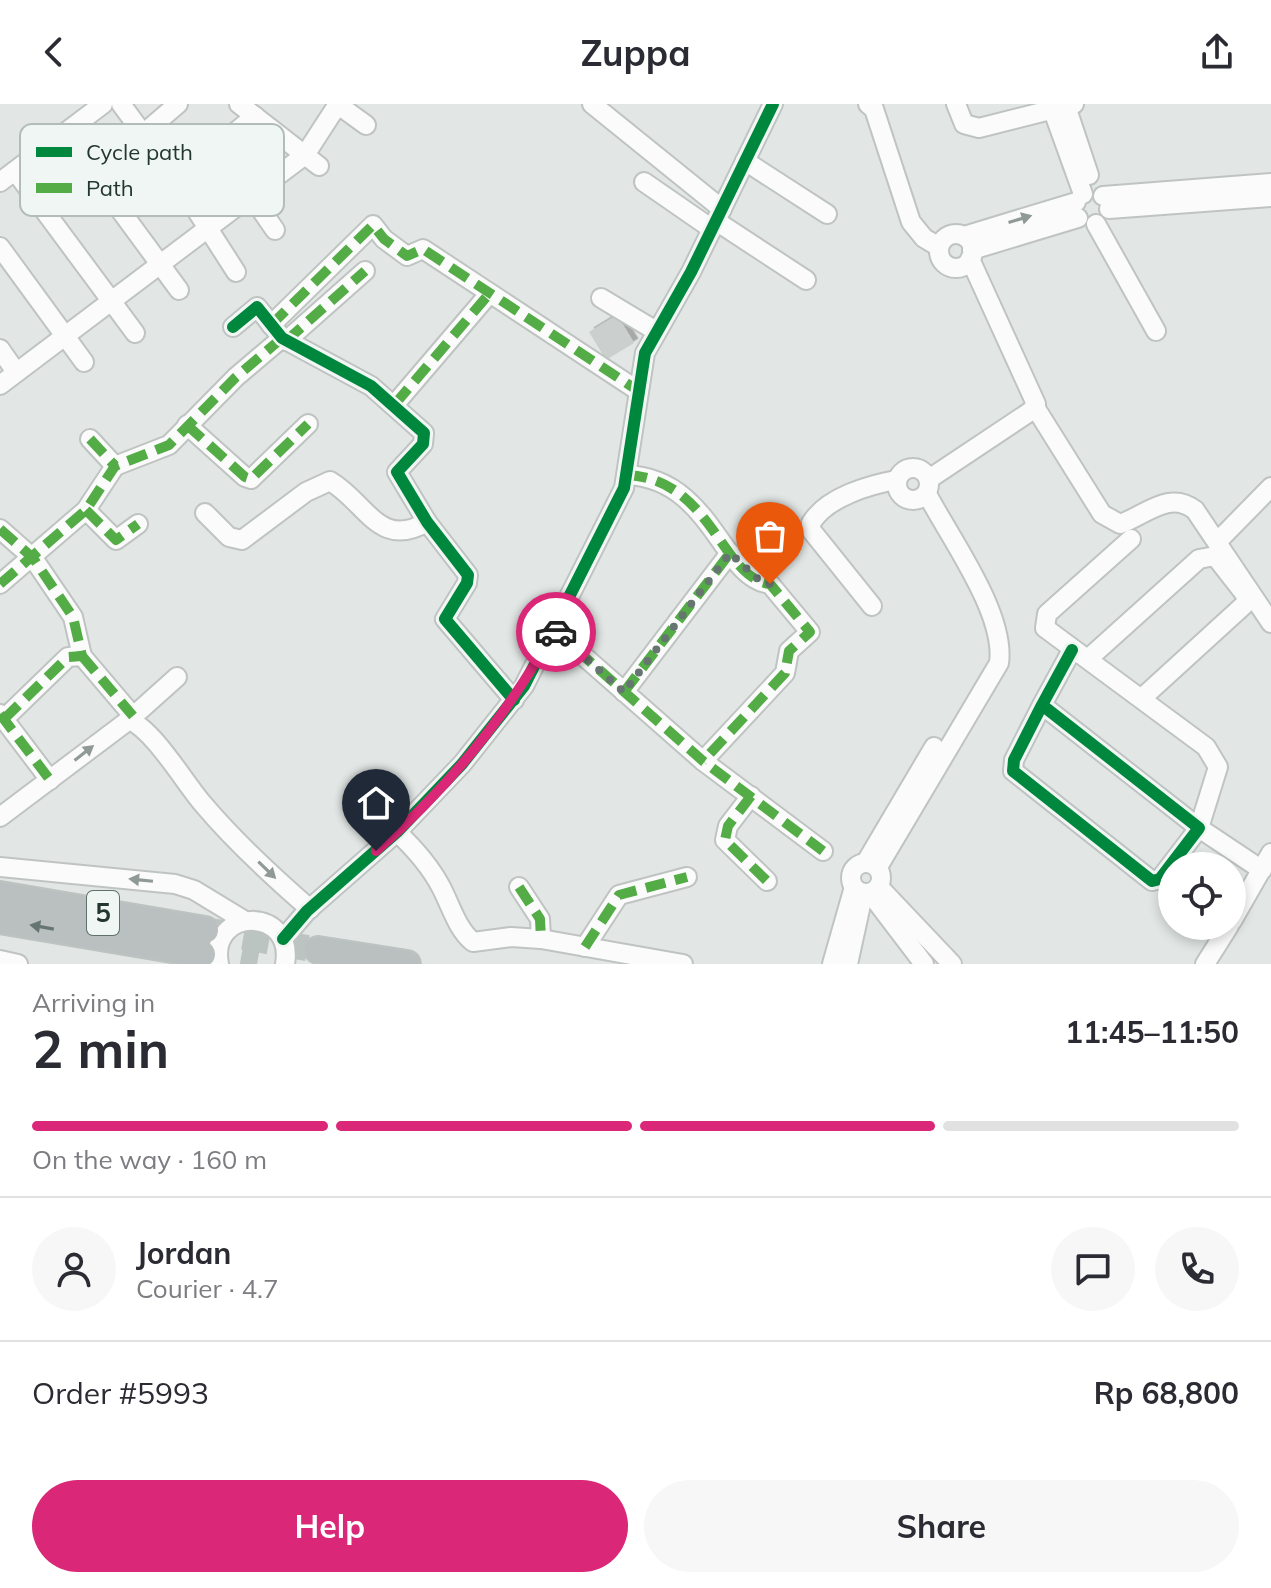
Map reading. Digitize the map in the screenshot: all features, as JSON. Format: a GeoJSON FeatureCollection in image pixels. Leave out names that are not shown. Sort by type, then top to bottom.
{"type":"FeatureCollection","features":[{"type":"Feature","properties":{"kind":"highway","name":"5"},"geometry":{"type":"LineString","coordinates":[[0,895],[213,945]]}},
{"type":"Feature","properties":{"kind":"highway","name":"5"},"geometry":{"type":"LineString","coordinates":[[0,920],[213,945]]}},
{"type":"Feature","properties":{"kind":"highway"},"geometry":{"type":"LineString","coordinates":[[318,950],[407,964]]}},
{"type":"Feature","properties":{"kind":"street"},"geometry":{"type":"LineString","coordinates":[[78,124],[103,104]]}},
{"type":"Feature","properties":{"kind":"street"},"geometry":{"type":"LineString","coordinates":[[121,104],[137,124]]}},
{"type":"Feature","properties":{"kind":"street"},"geometry":{"type":"LineString","coordinates":[[155,124],[178,104]]}},
{"type":"Feature","properties":{"kind":"street"},"geometry":{"type":"LineString","coordinates":[[239,104],[265,124]]}},
{"type":"Feature","properties":{"kind":"street"},"geometry":{"type":"LineString","coordinates":[[284,177],[312,160],[338,104],[366,125]]}},
{"type":"Feature","properties":{"kind":"street"},"geometry":{"type":"LineString","coordinates":[[592,104],[717,220]]}},
{"type":"Feature","properties":{"kind":"street"},"geometry":{"type":"LineString","coordinates":[[277,932],[309,910],[397,832],[462,764],[514,700],[554,630],[624,488],[642,361],[717,220],[773,104]]}},
{"type":"Feature","properties":{"kind":"street"},"geometry":{"type":"LineString","coordinates":[[868,104],[874,109],[911,222],[924,238],[939,247]]}},
{"type":"Feature","properties":{"kind":"street"},"geometry":{"type":"LineString","coordinates":[[956,104],[964,124],[979,128],[1031,108],[1063,106],[1091,205],[1156,331]]}},
{"type":"Feature","properties":{"kind":"street"},"geometry":{"type":"LineString","coordinates":[[245,124],[255,116]]}},
{"type":"Feature","properties":{"kind":"street"},"geometry":{"type":"LineString","coordinates":[[284,138],[312,160]]}},
{"type":"Feature","properties":{"kind":"street"},"geometry":{"type":"LineString","coordinates":[[745,161],[827,214]]}},
{"type":"Feature","properties":{"kind":"street"},"geometry":{"type":"LineString","coordinates":[[644,182],[717,220],[806,280]]}},
{"type":"Feature","properties":{"kind":"street"},"geometry":{"type":"LineString","coordinates":[[1271,183],[1091,205],[968,253],[947,266],[940,257],[939,247],[949,235],[968,253],[1035,396],[1035,407],[1102,514],[1120,524],[1173,501],[1184,502],[1195,510],[1271,623]]}},
{"type":"Feature","properties":{"kind":"street"},"geometry":{"type":"LineString","coordinates":[[1091,205],[1271,197]]}},
{"type":"Feature","properties":{"kind":"street"},"geometry":{"type":"LineString","coordinates":[[40,216],[135,333]]}},
{"type":"Feature","properties":{"kind":"street"},"geometry":{"type":"LineString","coordinates":[[125,216],[179,290]]}},
{"type":"Feature","properties":{"kind":"street"},"geometry":{"type":"LineString","coordinates":[[202,216],[236,272]]}},
{"type":"Feature","properties":{"kind":"street"},"geometry":{"type":"LineString","coordinates":[[0,385],[225,216]]}},
{"type":"Feature","properties":{"kind":"street"},"geometry":{"type":"LineString","coordinates":[[265,216],[275,230]]}},
{"type":"Feature","properties":{"kind":"street"},"geometry":{"type":"LineString","coordinates":[[0,584],[86,510],[115,466],[158,451],[187,425],[280,334],[373,225],[384,239],[407,256],[423,249],[637,390]]}},
{"type":"Feature","properties":{"kind":"street"},"geometry":{"type":"LineString","coordinates":[[0,247],[84,362]]}},
{"type":"Feature","properties":{"kind":"street"},"geometry":{"type":"LineString","coordinates":[[924,486],[1013,416],[1026,400],[968,253]]}},
{"type":"Feature","properties":{"kind":"street"},"geometry":{"type":"LineString","coordinates":[[280,334],[365,271]]}},
{"type":"Feature","properties":{"kind":"street"},"geometry":{"type":"LineString","coordinates":[[395,404],[489,294]]}},
{"type":"Feature","properties":{"kind":"street"},"geometry":{"type":"LineString","coordinates":[[601,298],[656,331]]}},
{"type":"Feature","properties":{"kind":"street"},"geometry":{"type":"LineString","coordinates":[[233,327],[257,307],[280,334],[336,365],[395,404],[425,436],[423,444],[397,471],[427,522],[468,575],[467,583],[445,615],[446,622],[514,700]]}},
{"type":"Feature","properties":{"kind":"street"},"geometry":{"type":"LineString","coordinates":[[0,349],[16,372]]}},
{"type":"Feature","properties":{"kind":"street"},"geometry":{"type":"LineString","coordinates":[[937,962],[852,871],[872,864],[987,660],[988,649],[982,622],[924,486],[914,467],[902,470],[896,480],[898,491],[905,499],[924,486],[1035,407]]}},
{"type":"Feature","properties":{"kind":"street"},"geometry":{"type":"LineString","coordinates":[[187,425],[251,479],[308,424]]}},
{"type":"Feature","properties":{"kind":"street"},"geometry":{"type":"LineString","coordinates":[[90,439],[115,466]]}},
{"type":"Feature","properties":{"kind":"street"},"geometry":{"type":"LineString","coordinates":[[627,475],[646,476],[673,488],[701,511],[730,553],[762,583],[770,584],[810,632],[789,651],[785,673],[703,761]]}},
{"type":"Feature","properties":{"kind":"street"},"geometry":{"type":"LineString","coordinates":[[872,606],[811,530],[811,523],[826,508],[871,484],[896,480]]}},
{"type":"Feature","properties":{"kind":"street"},"geometry":{"type":"LineString","coordinates":[[205,513],[229,537],[242,540],[306,492],[330,481],[346,491],[379,525],[394,533],[410,532],[427,522]]}},
{"type":"Feature","properties":{"kind":"street"},"geometry":{"type":"LineString","coordinates":[[1217,542],[1271,487]]}},
{"type":"Feature","properties":{"kind":"street"},"geometry":{"type":"LineString","coordinates":[[86,510],[116,540],[138,524]]}},
{"type":"Feature","properties":{"kind":"street"},"geometry":{"type":"LineString","coordinates":[[0,529],[33,558],[76,623],[82,656],[131,718],[232,834],[309,910]]}},
{"type":"Feature","properties":{"kind":"street"},"geometry":{"type":"LineString","coordinates":[[1131,539],[1047,614],[1045,628],[1080,654],[1142,698],[1214,756],[1218,767],[1199,828],[1160,879],[1152,881],[1020,780],[1013,771],[1014,760],[1042,705],[1080,654],[1199,559],[1215,556],[1247,597],[1244,605],[1142,698]]}},
{"type":"Feature","properties":{"kind":"street"},"geometry":{"type":"LineString","coordinates":[[624,692],[730,553]]}},
{"type":"Feature","properties":{"kind":"street"},"geometry":{"type":"LineString","coordinates":[[554,630],[703,761],[823,851]]}},
{"type":"Feature","properties":{"kind":"street"},"geometry":{"type":"LineString","coordinates":[[50,780],[2,716],[68,657],[82,656]]}},
{"type":"Feature","properties":{"kind":"street"},"geometry":{"type":"LineString","coordinates":[[0,817],[131,718],[177,677]]}},
{"type":"Feature","properties":{"kind":"street"},"geometry":{"type":"LineString","coordinates":[[1042,705],[1199,828],[1267,861],[1246,897]]}},
{"type":"Feature","properties":{"kind":"street"},"geometry":{"type":"LineString","coordinates":[[751,796],[728,826],[725,840],[767,881]]}},
{"type":"Feature","properties":{"kind":"street"},"geometry":{"type":"LineString","coordinates":[[397,832],[419,853],[440,885],[465,935],[473,942],[511,937],[541,939],[683,964]]}},
{"type":"Feature","properties":{"kind":"street"},"geometry":{"type":"LineString","coordinates":[[832,964],[867,890],[882,877],[872,864]]}},
{"type":"Feature","properties":{"kind":"street"},"geometry":{"type":"LineString","coordinates":[[0,867],[175,884],[245,921],[277,932]]}},
{"type":"Feature","properties":{"kind":"street"},"geometry":{"type":"LineString","coordinates":[[585,947],[619,895],[687,877]]}},
{"type":"Feature","properties":{"kind":"street"},"geometry":{"type":"LineString","coordinates":[[519,887],[540,919],[541,939]]}},
{"type":"Feature","properties":{"kind":"street"},"geometry":{"type":"LineString","coordinates":[[848,964],[867,890]]}},
{"type":"Feature","properties":{"kind":"street"},"geometry":{"type":"LineString","coordinates":[[213,945],[225,918],[214,902]]}},
{"type":"Feature","properties":{"kind":"street"},"geometry":{"type":"LineString","coordinates":[[213,945],[245,921]]}},
{"type":"Feature","properties":{"kind":"street"},"geometry":{"type":"LineString","coordinates":[[277,932],[285,964]]}},
{"type":"Feature","properties":{"kind":"street"},"geometry":{"type":"LineString","coordinates":[[1205,964],[1220,940]]}},
{"type":"Feature","properties":{"kind":"street"},"geometry":{"type":"LineString","coordinates":[[0,960],[18,964]]}},
{"type":"Feature","properties":{"kind":"building"},"geometry":{"type":"Polygon","coordinates":[[[617,315],[634,343],[606,360],[589,332],[617,315]]]}},
{"type":"Feature","properties":{"kind":"tunnel"},"geometry":{"type":"LineString","coordinates":[[205,930],[318,950]]}},
{"type":"Feature","properties":{"kind":"tunnel"},"geometry":{"type":"LineString","coordinates":[[202,954],[257,964]]}},
{"type":"Feature","properties":{"kind":"marked path"},"geometry":{"type":"LineString","coordinates":[[271,325],[373,225],[384,239],[407,256],[423,249],[637,390]]}},
{"type":"Feature","properties":{"kind":"marked path"},"geometry":{"type":"LineString","coordinates":[[286,341],[365,271]]}},
{"type":"Feature","properties":{"kind":"marked path"},"geometry":{"type":"LineString","coordinates":[[395,404],[489,294]]}},
{"type":"Feature","properties":{"kind":"marked path"},"geometry":{"type":"LineString","coordinates":[[0,584],[86,510],[115,466],[169,445],[236,377],[282,338]]}},
{"type":"Feature","properties":{"kind":"marked path"},"geometry":{"type":"LineString","coordinates":[[187,425],[251,479],[308,424]]}},
{"type":"Feature","properties":{"kind":"marked path"},"geometry":{"type":"LineString","coordinates":[[90,439],[115,466]]}},
{"type":"Feature","properties":{"kind":"marked path"},"geometry":{"type":"LineString","coordinates":[[627,475],[656,481],[678,493],[697,510],[739,565],[753,578],[770,584],[810,632],[789,651],[785,673],[703,761]]}},
{"type":"Feature","properties":{"kind":"marked path"},"geometry":{"type":"LineString","coordinates":[[86,510],[116,540],[138,524]]}},
{"type":"Feature","properties":{"kind":"marked path"},"geometry":{"type":"LineString","coordinates":[[0,529],[33,558],[73,617],[82,656]]}},
{"type":"Feature","properties":{"kind":"marked path"},"geometry":{"type":"LineString","coordinates":[[624,692],[730,553]]}},
{"type":"Feature","properties":{"kind":"marked path"},"geometry":{"type":"LineString","coordinates":[[554,630],[703,761],[823,851]]}},
{"type":"Feature","properties":{"kind":"marked path"},"geometry":{"type":"LineString","coordinates":[[82,656],[133,716]]}},
{"type":"Feature","properties":{"kind":"marked path"},"geometry":{"type":"LineString","coordinates":[[4,719],[68,657],[82,656]]}},
{"type":"Feature","properties":{"kind":"marked path"},"geometry":{"type":"LineString","coordinates":[[0,714],[50,780]]}},
{"type":"Feature","properties":{"kind":"marked path"},"geometry":{"type":"LineString","coordinates":[[751,796],[728,826],[725,840],[767,881]]}},
{"type":"Feature","properties":{"kind":"marked path"},"geometry":{"type":"LineString","coordinates":[[585,947],[619,895],[687,877]]}},
{"type":"Feature","properties":{"kind":"marked path"},"geometry":{"type":"LineString","coordinates":[[519,887],[540,919],[541,939]]}},
{"type":"Feature","properties":{"kind":"cycle path"},"geometry":{"type":"LineString","coordinates":[[283,939],[307,911],[397,832],[462,764],[524,686],[624,488],[645,353],[691,272],[773,104]]}},
{"type":"Feature","properties":{"kind":"cycle path"},"geometry":{"type":"LineString","coordinates":[[233,327],[257,307],[282,338],[371,386],[424,433],[423,444],[397,472],[427,522],[468,575],[467,583],[445,619],[514,700]]}},
{"type":"Feature","properties":{"kind":"cycle path"},"geometry":{"type":"LineString","coordinates":[[1042,705],[1014,760],[1013,771],[1152,881],[1160,879],[1199,828],[1042,705],[1072,650]]}},
{"type":"Feature","properties":{"kind":"way so far"},"geometry":{"type":"LineString","coordinates":[[556,632],[624,692],[730,553],[762,583],[770,584]]}},
{"type":"Feature","properties":{"kind":"route"},"geometry":{"type":"LineString","coordinates":[[376,851],[462,764],[524,686],[554,630],[556,632]]}}]}
